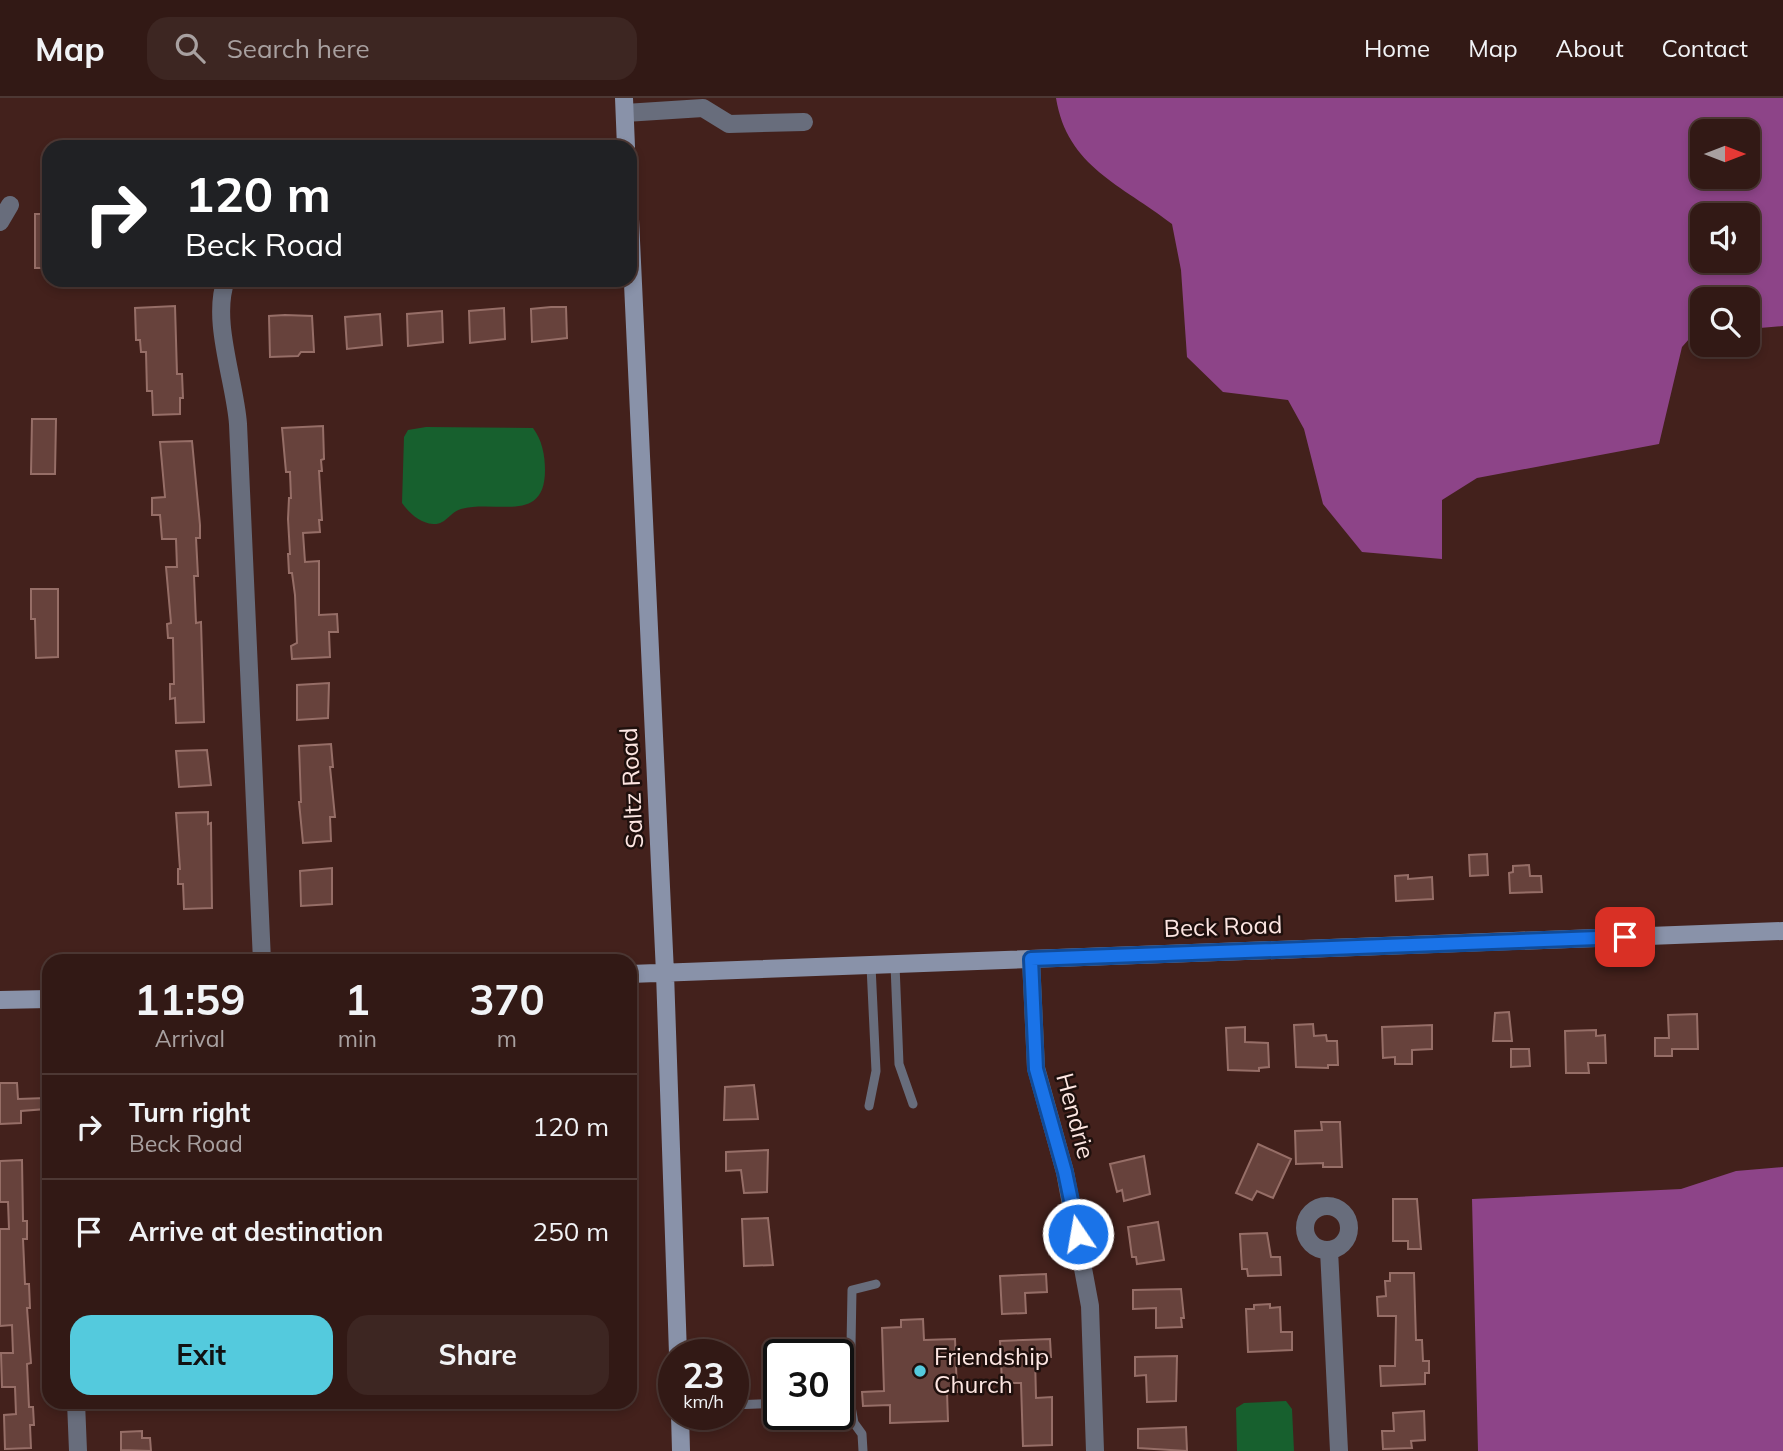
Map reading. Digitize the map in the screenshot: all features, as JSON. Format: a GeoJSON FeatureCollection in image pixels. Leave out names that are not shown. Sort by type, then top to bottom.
{"type":"FeatureCollection","features":[{"type":"Feature","properties":{"kind":"street"},"geometry":{"type":"LineString","coordinates":[[626,140],[624,105],[702,108],[729,124],[804,122]]}},
{"type":"Feature","properties":{"kind":"street"},"geometry":{"type":"LineString","coordinates":[[0,222],[10,205]]}},
{"type":"Feature","properties":{"kind":"street"},"geometry":{"type":"LineString","coordinates":[[223,287],[220,296],[227,367],[238,424],[262,954]]}},
{"type":"Feature","properties":{"kind":"street","name":"Saltz Road"},"geometry":{"type":"LineString","coordinates":[[632,287],[665,973],[677,1339]]}},
{"type":"Feature","properties":{"kind":"street","name":"Beck Road"},"geometry":{"type":"LineString","coordinates":[[637,974],[1783,931]]}},
{"type":"Feature","properties":{"kind":"street","name":"Hendrie"},"geometry":{"type":"LineString","coordinates":[[1031,959],[1036,1069],[1065,1172],[1090,1306],[1095,1451]]}},
{"type":"Feature","properties":{"kind":"street"},"geometry":{"type":"LineString","coordinates":[[0,1000],[42,999]]}},
{"type":"Feature","properties":{"kind":"street"},"geometry":{"type":"LineString","coordinates":[[1329,1250],[1339,1451]]}},
{"type":"Feature","properties":{"kind":"street"},"geometry":{"type":"LineString","coordinates":[[76,1409],[78,1451]]}},
{"type":"Feature","properties":{"kind":"street"},"geometry":{"type":"LineString","coordinates":[[680,1430],[681,1451]]}},
{"type":"Feature","properties":{"kind":"lane"},"geometry":{"type":"LineString","coordinates":[[895,965],[899,1063],[913,1104]]}},
{"type":"Feature","properties":{"kind":"lane"},"geometry":{"type":"LineString","coordinates":[[869,1106],[876,1071],[871,966]]}},
{"type":"Feature","properties":{"kind":"lane"},"geometry":{"type":"LineString","coordinates":[[851,1339],[852,1290],[876,1284]]}},
{"type":"Feature","properties":{"kind":"lane"},"geometry":{"type":"LineString","coordinates":[[854,1423],[863,1434],[863,1451]]}},
{"type":"Feature","properties":{"kind":"shaded area"},"geometry":{"type":"Polygon","coordinates":[[[1056,98],[1783,98],[1783,326],[1760,328],[1760,287],[1690,287],[1690,338],[1682,347],[1659,444],[1477,478],[1442,500],[1442,559],[1362,552],[1323,504],[1304,429],[1288,400],[1223,392],[1187,357],[1181,270],[1172,224],[1099,172],[1084,158],[1062,122],[1056,98]]]}},
{"type":"Feature","properties":{"kind":"shaded area"},"geometry":{"type":"Polygon","coordinates":[[[426,427],[533,428],[541,443],[545,464],[543,487],[537,498],[528,504],[516,506],[461,509],[437,524],[419,520],[402,503],[404,437],[408,430],[426,427]]]}},
{"type":"Feature","properties":{"kind":"shaded area"},"geometry":{"type":"Polygon","coordinates":[[[1783,1167],[1783,1451],[1478,1451],[1472,1199],[1681,1189],[1736,1171],[1783,1167]]]}},
{"type":"Feature","properties":{"kind":"shaded area"},"geometry":{"type":"Polygon","coordinates":[[[1286,1401],[1292,1409],[1294,1451],[1237,1451],[1236,1408],[1244,1403],[1286,1401]]]}},
{"type":"Feature","properties":{"kind":"building"},"geometry":{"type":"Polygon","coordinates":[[[35,214],[42,214],[42,268],[35,268],[35,214]]]}},
{"type":"Feature","properties":{"kind":"building"},"geometry":{"type":"Polygon","coordinates":[[[175,306],[177,374],[182,374],[183,398],[180,398],[180,414],[153,415],[152,391],[147,391],[146,352],[141,352],[140,340],[136,340],[135,308],[175,306]]]}},
{"type":"Feature","properties":{"kind":"building"},"geometry":{"type":"Polygon","coordinates":[[[566,307],[567,338],[532,342],[531,309],[566,307]]]}},
{"type":"Feature","properties":{"kind":"building"},"geometry":{"type":"Polygon","coordinates":[[[504,308],[505,339],[470,343],[469,311],[504,308]]]}},
{"type":"Feature","properties":{"kind":"building"},"geometry":{"type":"Polygon","coordinates":[[[442,311],[443,342],[408,346],[407,314],[442,311]]]}},
{"type":"Feature","properties":{"kind":"building"},"geometry":{"type":"Polygon","coordinates":[[[380,314],[382,345],[347,349],[345,317],[380,314]]]}},
{"type":"Feature","properties":{"kind":"building"},"geometry":{"type":"Polygon","coordinates":[[[269,316],[312,316],[314,352],[301,352],[298,356],[270,357],[269,316]]]}},
{"type":"Feature","properties":{"kind":"building"},"geometry":{"type":"Polygon","coordinates":[[[32,419],[56,419],[55,474],[31,474],[32,419]]]}},
{"type":"Feature","properties":{"kind":"building"},"geometry":{"type":"Polygon","coordinates":[[[323,426],[324,459],[321,460],[322,471],[319,471],[322,520],[319,520],[320,532],[303,533],[305,562],[319,561],[319,615],[337,614],[338,632],[329,632],[330,657],[292,659],[291,646],[297,643],[295,595],[292,573],[289,573],[288,554],[290,472],[286,472],[282,428],[323,426]]]}},
{"type":"Feature","properties":{"kind":"building"},"geometry":{"type":"Polygon","coordinates":[[[192,441],[200,525],[200,538],[196,538],[198,576],[194,576],[196,623],[201,622],[204,722],[176,723],[175,698],[170,699],[170,684],[174,684],[173,638],[168,638],[167,624],[171,623],[166,567],[177,567],[176,539],[162,539],[160,515],[152,515],[152,498],[165,497],[160,442],[192,441]]]}},
{"type":"Feature","properties":{"kind":"building"},"geometry":{"type":"Polygon","coordinates":[[[31,589],[58,589],[58,657],[36,658],[35,619],[31,619],[31,589]]]}},
{"type":"Feature","properties":{"kind":"building"},"geometry":{"type":"Polygon","coordinates":[[[329,683],[328,718],[297,720],[297,685],[329,683]]]}},
{"type":"Feature","properties":{"kind":"building"},"geometry":{"type":"Polygon","coordinates":[[[331,744],[333,767],[330,767],[335,817],[330,817],[331,841],[303,843],[299,802],[299,746],[331,744]]]}},
{"type":"Feature","properties":{"kind":"building"},"geometry":{"type":"Polygon","coordinates":[[[207,750],[211,785],[179,787],[176,751],[207,750]]]}},
{"type":"Feature","properties":{"kind":"building"},"geometry":{"type":"Polygon","coordinates":[[[208,812],[208,824],[211,823],[212,908],[184,909],[183,884],[178,884],[180,869],[176,813],[208,812]]]}},
{"type":"Feature","properties":{"kind":"building"},"geometry":{"type":"Polygon","coordinates":[[[1487,854],[1488,875],[1470,876],[1469,855],[1487,854]]]}},
{"type":"Feature","properties":{"kind":"building"},"geometry":{"type":"Polygon","coordinates":[[[1529,865],[1530,876],[1541,876],[1542,892],[1510,893],[1509,873],[1513,872],[1513,866],[1529,865]]]}},
{"type":"Feature","properties":{"kind":"building"},"geometry":{"type":"Polygon","coordinates":[[[332,868],[332,904],[301,906],[300,871],[332,868]]]}},
{"type":"Feature","properties":{"kind":"building"},"geometry":{"type":"Polygon","coordinates":[[[1408,875],[1408,879],[1432,877],[1433,899],[1396,901],[1395,876],[1408,875]]]}},
{"type":"Feature","properties":{"kind":"building"},"geometry":{"type":"Polygon","coordinates":[[[1509,1012],[1512,1041],[1493,1041],[1495,1013],[1509,1012]]]}},
{"type":"Feature","properties":{"kind":"building"},"geometry":{"type":"Polygon","coordinates":[[[1697,1014],[1698,1049],[1672,1049],[1672,1056],[1655,1056],[1655,1038],[1669,1038],[1668,1015],[1697,1014]]]}},
{"type":"Feature","properties":{"kind":"building"},"geometry":{"type":"Polygon","coordinates":[[[1313,1024],[1314,1036],[1326,1035],[1327,1041],[1337,1041],[1338,1065],[1328,1065],[1328,1068],[1296,1067],[1294,1025],[1313,1024]]]}},
{"type":"Feature","properties":{"kind":"building"},"geometry":{"type":"Polygon","coordinates":[[[1432,1025],[1432,1049],[1412,1050],[1412,1064],[1395,1064],[1395,1057],[1383,1058],[1382,1027],[1432,1025]]]}},
{"type":"Feature","properties":{"kind":"building"},"geometry":{"type":"Polygon","coordinates":[[[1245,1027],[1245,1042],[1268,1043],[1269,1067],[1259,1068],[1259,1071],[1228,1070],[1226,1028],[1245,1027]]]}},
{"type":"Feature","properties":{"kind":"building"},"geometry":{"type":"Polygon","coordinates":[[[1596,1030],[1596,1036],[1605,1035],[1606,1063],[1588,1063],[1589,1073],[1566,1073],[1565,1031],[1596,1030]]]}},
{"type":"Feature","properties":{"kind":"building"},"geometry":{"type":"Polygon","coordinates":[[[1511,1049],[1529,1049],[1530,1066],[1511,1067],[1511,1049]]]}},
{"type":"Feature","properties":{"kind":"building"},"geometry":{"type":"Polygon","coordinates":[[[0,1083],[17,1083],[18,1099],[42,1098],[42,1109],[21,1111],[21,1123],[0,1124],[0,1083]]]}},
{"type":"Feature","properties":{"kind":"building"},"geometry":{"type":"Polygon","coordinates":[[[754,1085],[758,1119],[724,1120],[725,1087],[754,1085]]]}},
{"type":"Feature","properties":{"kind":"building"},"geometry":{"type":"Polygon","coordinates":[[[1321,1122],[1340,1122],[1342,1167],[1323,1167],[1323,1163],[1296,1164],[1295,1131],[1322,1130],[1321,1122]]]}},
{"type":"Feature","properties":{"kind":"building"},"geometry":{"type":"Polygon","coordinates":[[[1258,1144],[1291,1159],[1273,1198],[1257,1191],[1252,1200],[1236,1193],[1258,1144]]]}},
{"type":"Feature","properties":{"kind":"building"},"geometry":{"type":"Polygon","coordinates":[[[768,1150],[767,1192],[744,1193],[741,1170],[726,1171],[726,1152],[768,1150]]]}},
{"type":"Feature","properties":{"kind":"building"},"geometry":{"type":"Polygon","coordinates":[[[1144,1156],[1150,1194],[1124,1201],[1122,1190],[1117,1192],[1110,1164],[1144,1156]]]}},
{"type":"Feature","properties":{"kind":"building"},"geometry":{"type":"Polygon","coordinates":[[[22,1160],[23,1221],[27,1221],[27,1239],[23,1239],[25,1284],[29,1284],[30,1308],[27,1308],[31,1363],[27,1364],[29,1407],[33,1407],[34,1425],[30,1425],[31,1448],[5,1449],[4,1415],[16,1414],[15,1387],[2,1387],[1,1353],[13,1353],[12,1325],[0,1326],[0,1229],[9,1229],[8,1202],[0,1202],[0,1161],[22,1160]]]}},
{"type":"Feature","properties":{"kind":"building"},"geometry":{"type":"Polygon","coordinates":[[[1393,1199],[1417,1199],[1421,1249],[1408,1249],[1408,1241],[1393,1241],[1393,1199]]]}},
{"type":"Feature","properties":{"kind":"building"},"geometry":{"type":"Polygon","coordinates":[[[768,1218],[773,1265],[744,1266],[742,1219],[768,1218]]]}},
{"type":"Feature","properties":{"kind":"building"},"geometry":{"type":"Polygon","coordinates":[[[1158,1222],[1164,1260],[1137,1264],[1136,1257],[1132,1257],[1128,1227],[1158,1222]]]}},
{"type":"Feature","properties":{"kind":"building"},"geometry":{"type":"Polygon","coordinates":[[[1267,1233],[1271,1257],[1280,1257],[1281,1275],[1248,1276],[1247,1269],[1242,1269],[1240,1234],[1267,1233]]]}},
{"type":"Feature","properties":{"kind":"building"},"geometry":{"type":"Polygon","coordinates":[[[1390,1273],[1414,1273],[1416,1340],[1422,1340],[1423,1361],[1429,1361],[1425,1384],[1381,1386],[1380,1366],[1395,1366],[1396,1316],[1378,1316],[1377,1297],[1386,1296],[1385,1281],[1390,1281],[1390,1273]]]}},
{"type":"Feature","properties":{"kind":"building"},"geometry":{"type":"Polygon","coordinates":[[[1046,1274],[1047,1292],[1025,1293],[1026,1313],[1002,1314],[1000,1276],[1046,1274]]]}},
{"type":"Feature","properties":{"kind":"building"},"geometry":{"type":"Polygon","coordinates":[[[1181,1289],[1184,1318],[1181,1318],[1182,1327],[1156,1328],[1156,1308],[1133,1309],[1133,1290],[1181,1289]]]}},
{"type":"Feature","properties":{"kind":"building"},"geometry":{"type":"Polygon","coordinates":[[[1270,1304],[1270,1308],[1280,1307],[1281,1332],[1292,1332],[1292,1350],[1248,1352],[1246,1309],[1254,1309],[1254,1305],[1270,1304]]]}},
{"type":"Feature","properties":{"kind":"building","name":"Friendship Church"},"geometry":{"type":"Polygon","coordinates":[[[923,1319],[924,1340],[955,1339],[957,1392],[947,1392],[948,1421],[890,1423],[890,1405],[863,1406],[862,1392],[884,1391],[882,1328],[901,1327],[901,1320],[923,1319]]]}},
{"type":"Feature","properties":{"kind":"building"},"geometry":{"type":"Polygon","coordinates":[[[1050,1339],[1051,1357],[1035,1357],[1036,1398],[1052,1397],[1052,1445],[1023,1446],[1021,1383],[1002,1383],[1000,1341],[1050,1339]]]}},
{"type":"Feature","properties":{"kind":"building"},"geometry":{"type":"Polygon","coordinates":[[[1177,1356],[1176,1401],[1147,1402],[1146,1375],[1135,1376],[1135,1357],[1177,1356]]]}},
{"type":"Feature","properties":{"kind":"building"},"geometry":{"type":"Polygon","coordinates":[[[1424,1411],[1425,1440],[1411,1441],[1412,1448],[1383,1449],[1382,1431],[1394,1431],[1393,1413],[1424,1411]]]}},
{"type":"Feature","properties":{"kind":"building"},"geometry":{"type":"Polygon","coordinates":[[[1186,1427],[1187,1451],[1138,1448],[1138,1429],[1186,1427]]]}},
{"type":"Feature","properties":{"kind":"building"},"geometry":{"type":"Polygon","coordinates":[[[142,1431],[142,1438],[150,1438],[151,1451],[121,1450],[121,1432],[142,1431]]]}},
{"type":"Feature","properties":{"kind":"place","name":"Friendship Church"},"geometry":{"type":"Point","coordinates":[920,1371]}},
{"type":"Feature","properties":{"kind":"route"},"geometry":{"type":"LineString","coordinates":[[1078,1234],[1065,1172],[1036,1069],[1031,959],[1625,937]]}}]}
